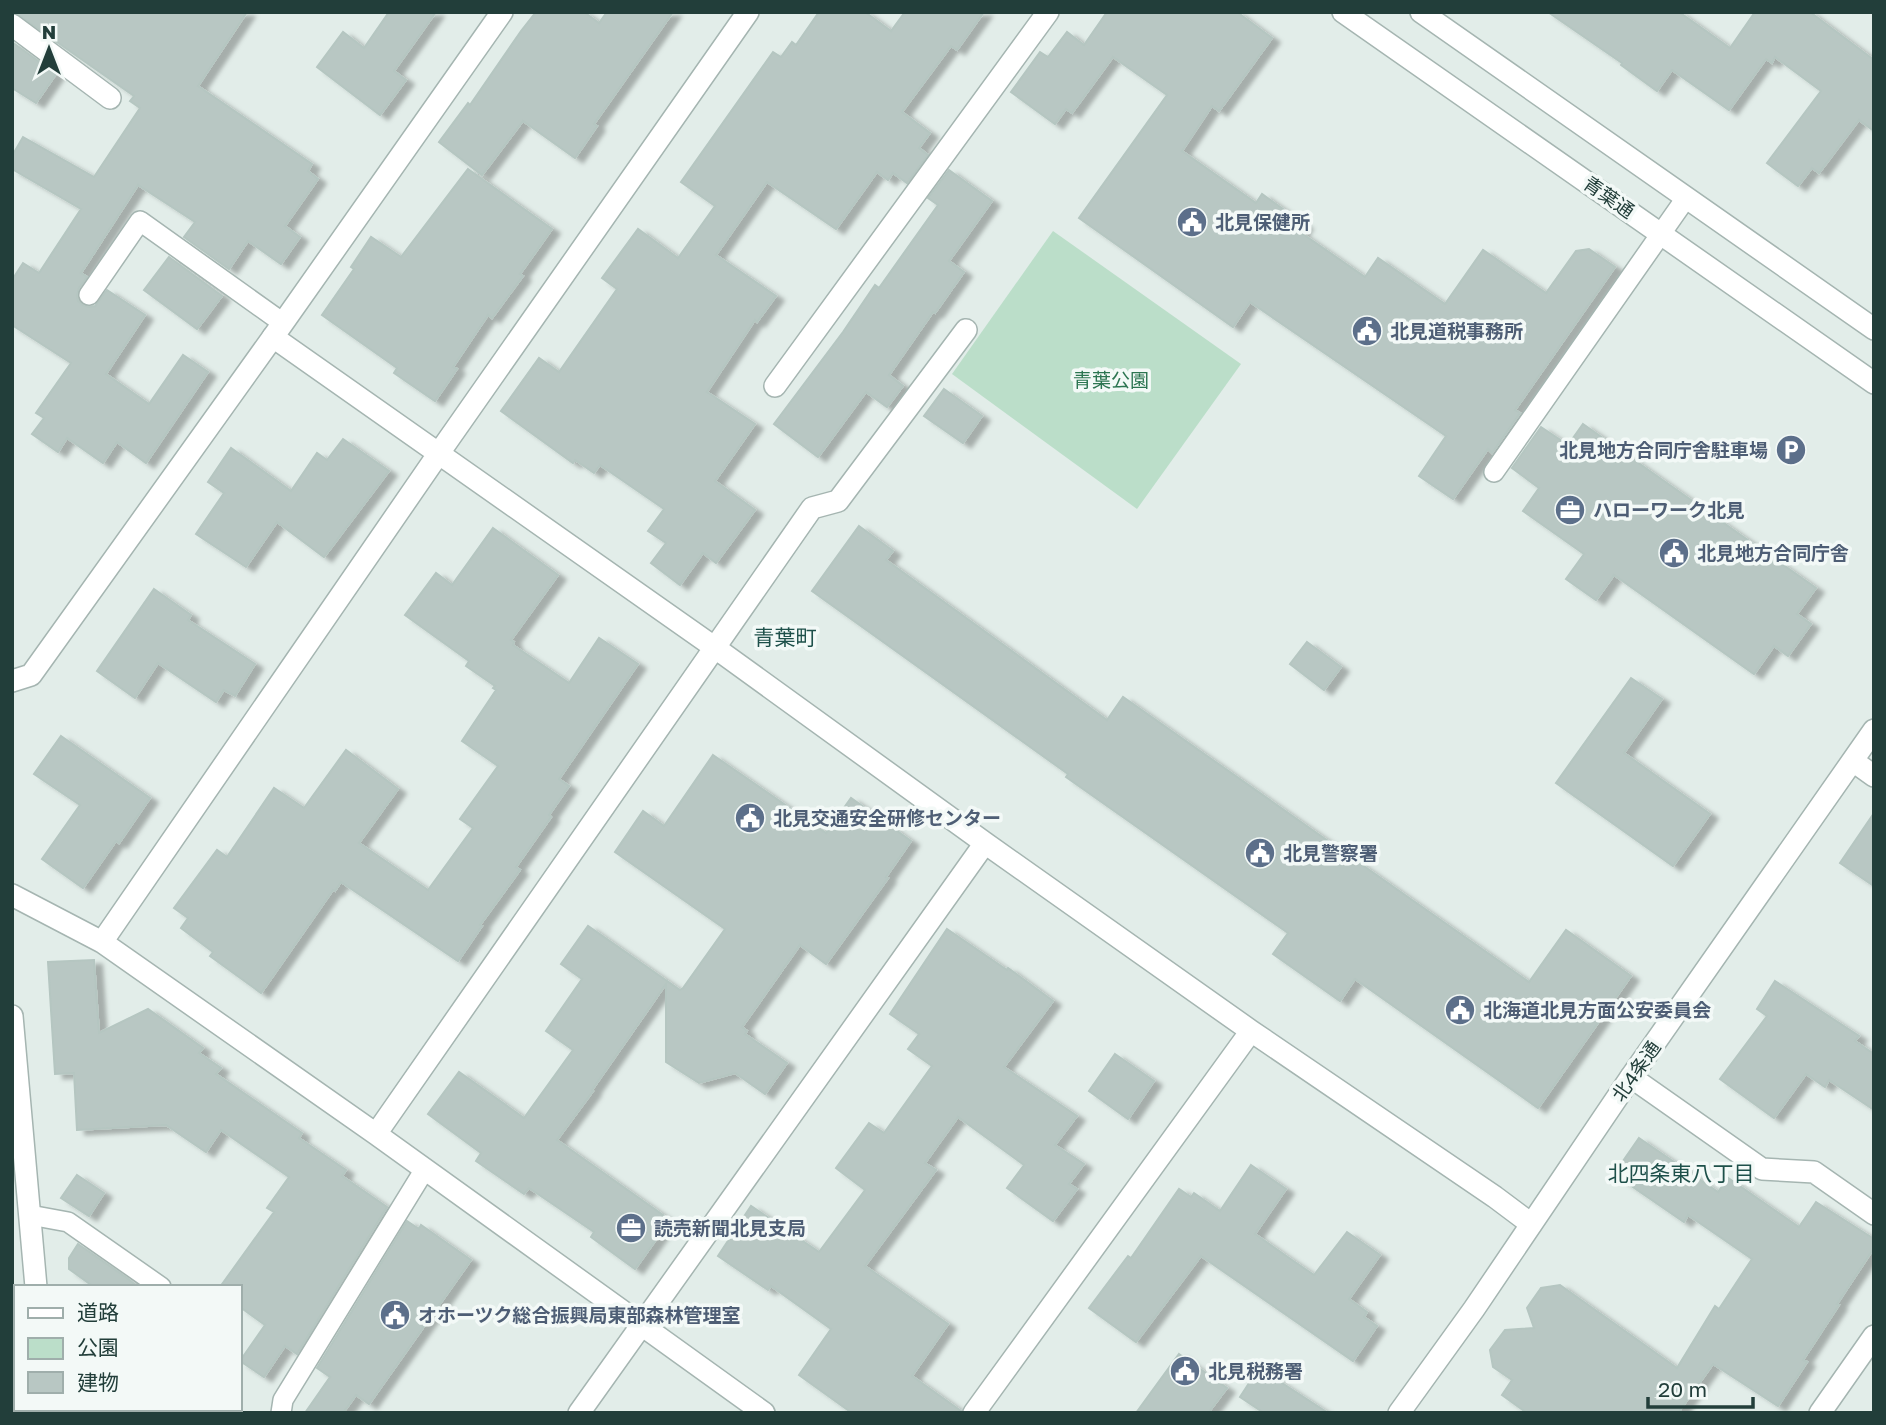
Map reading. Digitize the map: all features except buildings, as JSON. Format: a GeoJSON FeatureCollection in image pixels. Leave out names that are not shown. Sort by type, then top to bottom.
{"type":"FeatureCollection","features":[{"type":"Feature","properties":{"kind":"street"},"geometry":{"type":"LineString","coordinates":[[102,942],[439,453],[748,12]]}},
{"type":"Feature","properties":{"kind":"street"},"geometry":{"type":"LineString","coordinates":[[775,386],[1048,12]]}},
{"type":"Feature","properties":{"kind":"street","name":"青葉通"},"geometry":{"type":"LineString","coordinates":[[1343,12],[1874,383]]}},
{"type":"Feature","properties":{"kind":"street"},"geometry":{"type":"LineString","coordinates":[[1421,12],[1874,329]]}},
{"type":"Feature","properties":{"kind":"street"},"geometry":{"type":"LineString","coordinates":[[12,681],[32,675],[278,330],[496,14]]}},
{"type":"Feature","properties":{"kind":"street"},"geometry":{"type":"LineString","coordinates":[[12,25],[110,98]]}},
{"type":"Feature","properties":{"kind":"street"},"geometry":{"type":"LineString","coordinates":[[278,330],[439,453],[985,843],[1531,1224]]}},
{"type":"Feature","properties":{"kind":"street"},"geometry":{"type":"LineString","coordinates":[[376,1134],[812,508],[838,501],[966,330]]}},
{"type":"Feature","properties":{"kind":"street","name":"北4条通"},"geometry":{"type":"LineString","coordinates":[[1399,1413],[1474,1309],[1631,1077],[1874,730]]}},
{"type":"Feature","properties":{"kind":"street"},"geometry":{"type":"LineString","coordinates":[[1853,761],[1874,776]]}},
{"type":"Feature","properties":{"kind":"street"},"geometry":{"type":"LineString","coordinates":[[579,1413],[985,843]]}},
{"type":"Feature","properties":{"kind":"street"},"geometry":{"type":"LineString","coordinates":[[12,895],[102,942],[376,1134],[764,1413]]}},
{"type":"Feature","properties":{"kind":"street"},"geometry":{"type":"LineString","coordinates":[[12,1016],[36,1285]]}},
{"type":"Feature","properties":{"kind":"street"},"geometry":{"type":"LineString","coordinates":[[974,1413],[1251,1031]]}},
{"type":"Feature","properties":{"kind":"street"},"geometry":{"type":"LineString","coordinates":[[1631,1077],[1762,1169],[1814,1172],[1874,1214]]}},
{"type":"Feature","properties":{"kind":"street"},"geometry":{"type":"LineString","coordinates":[[1820,1413],[1874,1336]]}},
{"type":"Feature","properties":{"kind":"lane"},"geometry":{"type":"LineString","coordinates":[[1494,472],[1686,198]]}},
{"type":"Feature","properties":{"kind":"lane"},"geometry":{"type":"LineString","coordinates":[[89,295],[140,221],[278,330]]}},
{"type":"Feature","properties":{"kind":"lane"},"geometry":{"type":"LineString","coordinates":[[281,1413],[283,1400],[425,1170]]}},
{"type":"Feature","properties":{"kind":"lane"},"geometry":{"type":"LineString","coordinates":[[30,1215],[68,1222],[158,1285]]}},
{"type":"Feature","properties":{"kind":"green space","name":"青葉公園"},"geometry":{"type":"Polygon","coordinates":[[[1053,231],[1241,364],[1137,509],[952,374],[1053,231]]]}},
{"type":"Feature","properties":{"kind":"place","name":"北見保健所"},"geometry":{"type":"Point","coordinates":[1192,222]}},
{"type":"Feature","properties":{"kind":"place","name":"北見道税事務所"},"geometry":{"type":"Point","coordinates":[1367,331]}},
{"type":"Feature","properties":{"kind":"place","name":"北見地方合同庁舎駐車場"},"geometry":{"type":"Point","coordinates":[1791,450]}},
{"type":"Feature","properties":{"kind":"place","name":"ハローワーク北見"},"geometry":{"type":"Point","coordinates":[1570,510]}},
{"type":"Feature","properties":{"kind":"place","name":"北見地方合同庁舎"},"geometry":{"type":"Point","coordinates":[1674,553]}},
{"type":"Feature","properties":{"kind":"place","name":"北見交通安全研修センター"},"geometry":{"type":"Point","coordinates":[750,818]}},
{"type":"Feature","properties":{"kind":"place","name":"北見警察署"},"geometry":{"type":"Point","coordinates":[1260,853]}},
{"type":"Feature","properties":{"kind":"place","name":"北海道北見方面公安委員会"},"geometry":{"type":"Point","coordinates":[1460,1010]}},
{"type":"Feature","properties":{"kind":"place","name":"読売新聞北見支局"},"geometry":{"type":"Point","coordinates":[631,1228]}},
{"type":"Feature","properties":{"kind":"place","name":"オホーツク総合振興局東部森林管理室"},"geometry":{"type":"Point","coordinates":[395,1315]}},
{"type":"Feature","properties":{"kind":"place","name":"北見税務署"},"geometry":{"type":"Point","coordinates":[1185,1371]}},
{"type":"Feature","properties":{"kind":"district","name":"青葉町"},"geometry":{"type":"Point","coordinates":[785,638]}},
{"type":"Feature","properties":{"kind":"district","name":"北四条東八丁目"},"geometry":{"type":"Point","coordinates":[1681,1174]}}]}
